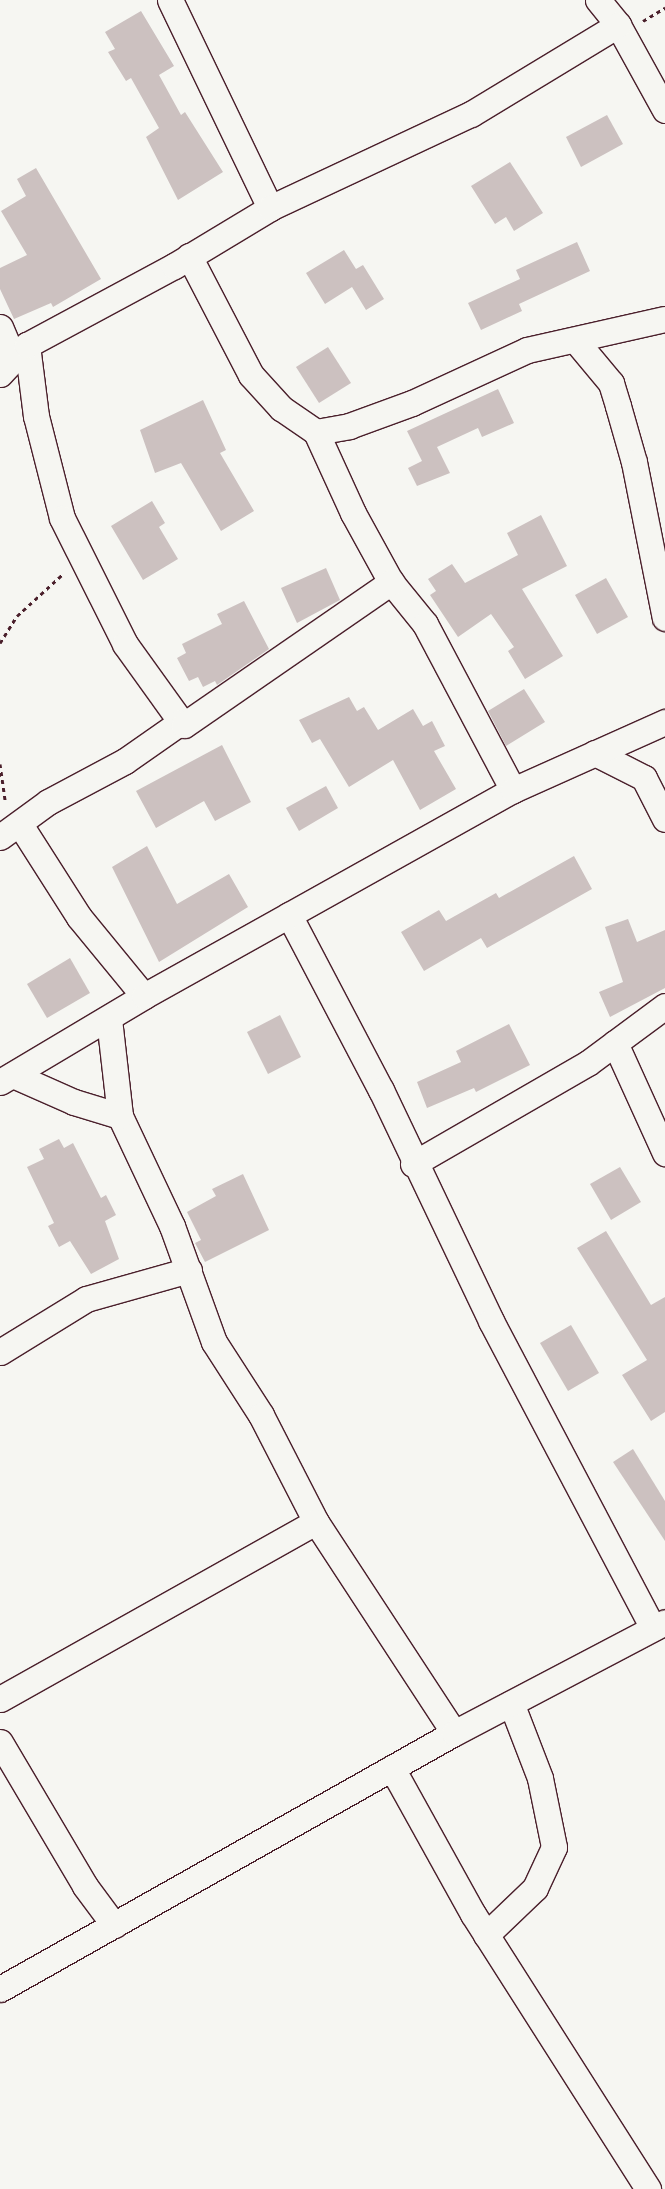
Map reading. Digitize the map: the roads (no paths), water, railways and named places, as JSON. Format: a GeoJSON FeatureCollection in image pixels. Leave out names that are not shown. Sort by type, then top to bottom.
{"type":"FeatureCollection","features":[{"type":"Feature","properties":{"kind":"street"},"geometry":{"type":"LineString","coordinates":[[170,0],[270,208]]}},
{"type":"Feature","properties":{"kind":"street"},"geometry":{"type":"LineString","coordinates":[[598,0],[618,25],[665,110]]}},
{"type":"Feature","properties":{"kind":"street"},"geometry":{"type":"LineString","coordinates":[[13,359],[270,208],[471,114],[618,25]]}},
{"type":"Feature","properties":{"kind":"street"},"geometry":{"type":"LineString","coordinates":[[189,256],[251,375],[281,408],[316,432],[353,513],[391,582],[426,624],[513,790]]}},
{"type":"Feature","properties":{"kind":"street"},"geometry":{"type":"LineString","coordinates":[[316,432],[349,426],[412,403],[527,350],[576,341],[665,320]]}},
{"type":"Feature","properties":{"kind":"street"},"geometry":{"type":"LineString","coordinates":[[0,327],[13,359],[79,558],[125,644],[184,725],[391,582]]}},
{"type":"Feature","properties":{"kind":"street"},"geometry":{"type":"LineString","coordinates":[[576,341],[610,383],[618,406],[665,618]]}},
{"type":"Feature","properties":{"kind":"street"},"geometry":{"type":"LineString","coordinates":[[144,996],[9,832],[48,802],[125,761],[181,722]]}},
{"type":"Feature","properties":{"kind":"street"},"geometry":{"type":"LineString","coordinates":[[7,1079],[109,1019],[144,996],[513,790],[665,722]]}},
{"type":"Feature","properties":{"kind":"street"},"geometry":{"type":"LineString","coordinates":[[595,753],[644,778],[665,819]]}},
{"type":"Feature","properties":{"kind":"street"},"geometry":{"type":"LineString","coordinates":[[0,1989],[454,1733],[659,1625],[413,1164],[381,1090],[289,915]]}},
{"type":"Feature","properties":{"kind":"street"},"geometry":{"type":"LineString","coordinates":[[413,1164],[615,1043],[665,1006]]}},
{"type":"Feature","properties":{"kind":"street"},"geometry":{"type":"LineString","coordinates":[[109,1019],[120,1116],[189,1270],[214,1342],[261,1415],[316,1522],[454,1733]]}},
{"type":"Feature","properties":{"kind":"street"},"geometry":{"type":"LineString","coordinates":[[615,1043],[665,1153]]}},
{"type":"Feature","properties":{"kind":"street"},"geometry":{"type":"LineString","coordinates":[[7,1079],[120,1116]]}},
{"type":"Feature","properties":{"kind":"street"},"geometry":{"type":"LineString","coordinates":[[0,1352],[86,1299],[189,1270]]}},
{"type":"Feature","properties":{"kind":"street"},"geometry":{"type":"LineString","coordinates":[[0,1698],[316,1522]]}},
{"type":"Feature","properties":{"kind":"street"},"geometry":{"type":"LineString","coordinates":[[486,1935],[535,1888],[554,1847],[540,1778],[511,1703]]}},
{"type":"Feature","properties":{"kind":"street"},"geometry":{"type":"LineString","coordinates":[[0,1742],[85,1886],[114,1925]]}},
{"type":"Feature","properties":{"kind":"street"},"geometry":{"type":"LineString","coordinates":[[392,1768],[486,1935],[649,2184]]}}]}
